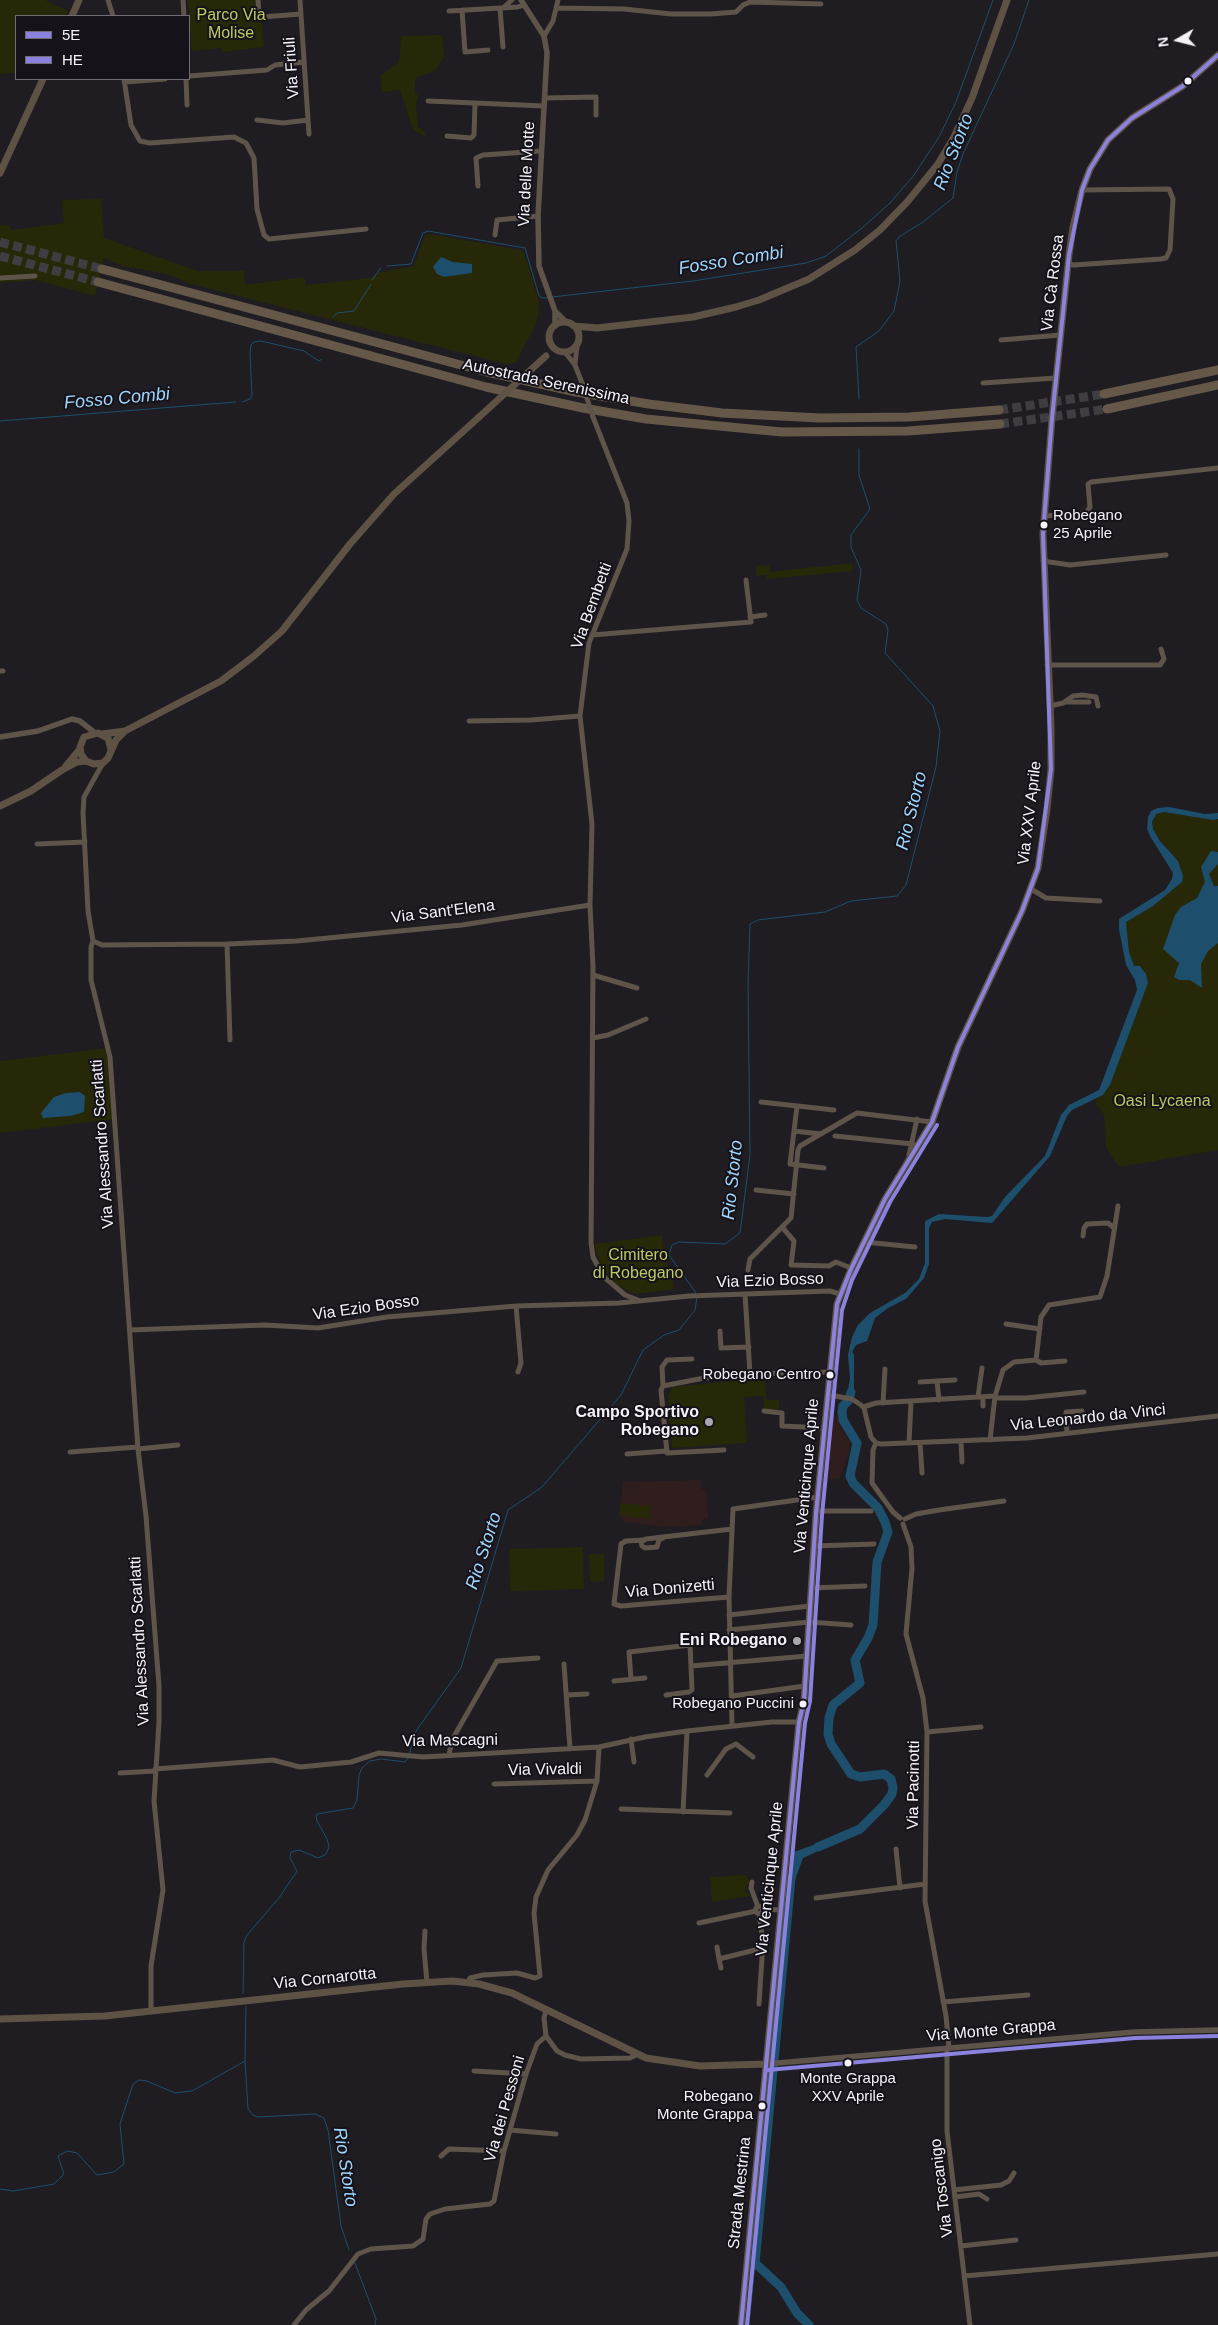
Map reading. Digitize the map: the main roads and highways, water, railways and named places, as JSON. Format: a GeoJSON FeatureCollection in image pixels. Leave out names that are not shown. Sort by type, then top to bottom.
{"type":"FeatureCollection","features":[{"type":"Feature","properties":{"kind":"highway","name":"Autostrada Serenissima"},"geometry":{"type":"LineString","coordinates":[[102,269],[487,372],[576,392],[649,404],[722,413],[820,418],[909,417],[999,410]]}},
{"type":"Feature","properties":{"kind":"highway","name":"Autostrada Serenissima"},"geometry":{"type":"LineString","coordinates":[[98,282],[486,387],[583,408],[646,419],[782,432],[908,431],[1000,424]]}},
{"type":"Feature","properties":{"kind":"highway"},"geometry":{"type":"LineString","coordinates":[[1104,394],[1218,370]]}},
{"type":"Feature","properties":{"kind":"highway"},"geometry":{"type":"LineString","coordinates":[[1107,409],[1218,385]]}},
{"type":"Feature","properties":{"kind":"main road"},"geometry":{"type":"LineString","coordinates":[[72,15],[80,0]]}},
{"type":"Feature","properties":{"kind":"main road"},"geometry":{"type":"LineString","coordinates":[[546,356],[551,343],[550,332],[555,326],[570,324],[597,328],[693,317],[759,300],[816,274],[854,250],[880,230],[924,183],[954,137],[972,98],[1007,0]]}},
{"type":"Feature","properties":{"kind":"main road","name":"Via Cà Rossa"},"geometry":{"type":"LineString","coordinates":[[1043,576],[1044,516],[1060,335],[1073,227],[1082,190],[1090,169],[1108,140],[1132,118],[1183,86],[1218,55]]}},
{"type":"Feature","properties":{"kind":"main road"},"geometry":{"type":"LineString","coordinates":[[0,174],[43,80]]}},
{"type":"Feature","properties":{"kind":"main road"},"geometry":{"type":"LineString","coordinates":[[570,324],[579,332],[578,343]]}},
{"type":"Feature","properties":{"kind":"main road"},"geometry":{"type":"LineString","coordinates":[[0,806],[31,791],[77,762],[103,763],[108,758],[116,740],[125,731],[221,681],[254,656],[282,631],[350,544],[394,494],[546,356],[562,351],[570,352],[585,334],[597,328]]}},
{"type":"Feature","properties":{"kind":"main road"},"geometry":{"type":"LineString","coordinates":[[551,343],[562,351]]}},
{"type":"Feature","properties":{"kind":"main road","name":"Via XXV Aprile"},"geometry":{"type":"LineString","coordinates":[[932,1122],[960,1040],[1031,889],[1042,849],[1051,769],[1050,706],[1043,576]]}},
{"type":"Feature","properties":{"kind":"main road"},"geometry":{"type":"LineString","coordinates":[[62,770],[80,749],[84,737],[125,731]]}},
{"type":"Feature","properties":{"kind":"main road"},"geometry":{"type":"LineString","coordinates":[[99,734],[109,740],[111,750]]}},
{"type":"Feature","properties":{"kind":"main road"},"geometry":{"type":"LineString","coordinates":[[80,749],[88,762]]}},
{"type":"Feature","properties":{"kind":"main road","name":"Via Venticinque Aprile"},"geometry":{"type":"LineString","coordinates":[[769,2064],[780,1910],[799,1722],[805,1686],[816,1511],[826,1428],[835,1316],[840,1294],[851,1268],[885,1199],[932,1122]]}},
{"type":"Feature","properties":{"kind":"main road","name":"Via Cornarotta"},"geometry":{"type":"LineString","coordinates":[[0,2019],[77,2017],[427,1982],[468,1982],[506,1992],[638,2054],[667,2062],[692,2066],[769,2064]]}},
{"type":"Feature","properties":{"kind":"main road","name":"Strada Mestrina"},"geometry":{"type":"LineString","coordinates":[[741,2325],[769,2064]]}},
{"type":"Feature","properties":{"kind":"water"},"geometry":{"type":"Polygon","coordinates":[[[441,257],[453,262],[472,264],[472,273],[444,277],[437,274],[433,267],[441,257]]]}},
{"type":"Feature","properties":{"kind":"water"},"geometry":{"type":"Polygon","coordinates":[[[1169,807],[1205,814],[1218,813],[1218,819],[1213,820],[1164,812],[1156,814],[1152,822],[1153,829],[1160,841],[1178,861],[1183,876],[1182,882],[1153,906],[1126,922],[1129,952],[1134,966],[1140,966],[1146,974],[1148,983],[1110,1085],[1103,1095],[1072,1110],[1067,1116],[1050,1156],[992,1223],[945,1219],[932,1222],[929,1228],[929,1264],[924,1278],[906,1299],[888,1308],[875,1318],[867,1341],[856,1345],[852,1352],[854,1355],[854,1396],[847,1396],[850,1378],[848,1355],[852,1337],[858,1325],[870,1313],[905,1293],[919,1279],[925,1263],[925,1221],[939,1214],[992,1216],[1005,1197],[1045,1156],[1061,1115],[1069,1105],[1099,1090],[1137,990],[1135,980],[1126,965],[1119,929],[1119,919],[1165,890],[1172,879],[1173,873],[1147,829],[1148,817],[1151,811],[1169,807]]]}},
{"type":"Feature","properties":{"kind":"water"},"geometry":{"type":"Polygon","coordinates":[[[1211,851],[1218,852],[1218,864],[1209,874],[1214,886],[1218,886],[1218,943],[1208,951],[1201,964],[1202,988],[1190,980],[1179,980],[1174,977],[1179,963],[1163,949],[1175,915],[1181,907],[1197,898],[1205,882],[1201,867],[1211,851]]]}},
{"type":"Feature","properties":{"kind":"water"},"geometry":{"type":"Polygon","coordinates":[[[80,1092],[85,1096],[84,1112],[70,1116],[43,1118],[41,1113],[54,1097],[66,1093],[80,1092]]]}},
{"type":"Feature","properties":{"kind":"water"},"geometry":{"type":"Polygon","coordinates":[[[827,1840],[829,1846],[803,1858],[792,1888],[788,1888],[791,1855],[794,1852],[827,1840]]]}},
{"type":"Feature","properties":{"kind":"waterway","name":"Fosso Combi"},"geometry":{"type":"LineString","coordinates":[[552,297],[693,281],[806,263],[826,256],[890,203],[914,175],[939,137],[956,102],[993,0]]}},
{"type":"Feature","properties":{"kind":"waterway","name":"Rio Storto"},"geometry":{"type":"LineString","coordinates":[[859,399],[856,347],[879,331],[894,311],[900,281],[896,241],[953,198],[957,172],[963,154],[1014,44],[1029,0]]}},
{"type":"Feature","properties":{"kind":"waterway","name":"Fosso Combi"},"geometry":{"type":"LineString","coordinates":[[387,266],[411,264],[423,233],[428,231],[525,248],[539,296],[548,298]]}},
{"type":"Feature","properties":{"kind":"waterway","name":"Fosso Combi"},"geometry":{"type":"LineString","coordinates":[[372,280],[381,268]]}},
{"type":"Feature","properties":{"kind":"waterway","name":"Fosso Combi"},"geometry":{"type":"LineString","coordinates":[[333,317],[337,313],[354,311],[371,284]]}},
{"type":"Feature","properties":{"kind":"waterway","name":"Fosso Combi"},"geometry":{"type":"LineString","coordinates":[[242,402],[250,399],[252,395],[250,353],[251,345],[254,342],[261,341],[304,351],[319,361],[322,359]]}},
{"type":"Feature","properties":{"kind":"waterway","name":"Fosso Combi"},"geometry":{"type":"LineString","coordinates":[[0,421],[236,402]]}},
{"type":"Feature","properties":{"kind":"waterway","name":"Rio Storto"},"geometry":{"type":"LineString","coordinates":[[696,1293],[669,1255],[672,1245],[679,1242],[725,1244],[740,1233],[750,1155],[748,983],[750,924],[758,920],[825,912],[851,901],[897,896],[906,885],[936,767],[940,731],[933,706],[885,653],[888,630],[886,624],[861,608],[857,600],[861,570],[851,547],[851,535],[870,509],[859,475],[859,449]]}},
{"type":"Feature","properties":{"kind":"waterway","name":"Rio Storto"},"geometry":{"type":"LineString","coordinates":[[409,1755],[416,1731],[461,1668],[508,1510],[542,1487],[621,1395],[643,1350],[664,1335],[679,1330],[695,1310],[697,1297]]}},
{"type":"Feature","properties":{"kind":"waterway"},"geometry":{"type":"LineString","coordinates":[[818,1847],[860,1829],[884,1805],[892,1794],[893,1788],[891,1779],[884,1774],[860,1777],[851,1774],[831,1744],[828,1734],[829,1718],[833,1705],[860,1683],[855,1660],[873,1625],[877,1562],[888,1532],[878,1508],[853,1483],[850,1476],[857,1443],[843,1420],[842,1412],[843,1406],[849,1400],[851,1392]]}},
{"type":"Feature","properties":{"kind":"waterway","name":"Rio Storto"},"geometry":{"type":"LineString","coordinates":[[243,1993],[244,1942],[247,1935],[279,1898],[297,1871],[290,1858],[291,1852],[299,1850],[318,1858],[327,1852],[329,1847],[327,1839],[317,1821],[317,1814],[353,1808],[357,1800],[359,1775],[362,1768],[370,1761],[381,1759],[405,1762],[408,1758]]}},
{"type":"Feature","properties":{"kind":"waterway"},"geometry":{"type":"LineString","coordinates":[[791,1878],[755,2263],[781,2287],[797,2313],[809,2325]]}},
{"type":"Feature","properties":{"kind":"waterway","name":"Rio Storto"},"geometry":{"type":"LineString","coordinates":[[246,2007],[245,2061],[248,2109],[253,2115],[258,2117],[315,2114],[324,2118],[328,2130],[341,2226],[349,2250]]}},
{"type":"Feature","properties":{"kind":"waterway"},"geometry":{"type":"LineString","coordinates":[[0,2189],[13,2191],[54,2184],[64,2174],[58,2156],[67,2151],[77,2153],[97,2175],[114,2172],[124,2164],[120,2124],[133,2084],[139,2080],[147,2081],[175,2093],[192,2091],[245,2061]]}},
{"type":"Feature","properties":{"kind":"waterway","name":"Rio Storto"},"geometry":{"type":"LineString","coordinates":[[355,2263],[376,2319],[375,2325]]}},
{"type":"Feature","properties":{"kind":"waterway"},"geometry":{"type":"LineString","coordinates":[[749,2325],[755,2263]]}},
{"type":"Feature","properties":{"kind":"tunnel"},"geometry":{"type":"LineString","coordinates":[[0,242],[102,269]]}},
{"type":"Feature","properties":{"kind":"tunnel"},"geometry":{"type":"LineString","coordinates":[[0,256],[98,282]]}},
{"type":"Feature","properties":{"kind":"tunnel"},"geometry":{"type":"LineString","coordinates":[[999,410],[1104,394]]}},
{"type":"Feature","properties":{"kind":"tunnel"},"geometry":{"type":"LineString","coordinates":[[1000,424],[1107,409]]}},
{"type":"Feature","properties":{"kind":"place","name":"Robegano 25 Aprile"},"geometry":{"type":"Point","coordinates":[1044,525]}},
{"type":"Feature","properties":{"kind":"place","name":"Robegano Centro"},"geometry":{"type":"Point","coordinates":[830,1375]}},
{"type":"Feature","properties":{"kind":"place","name":"Campo Sportivo Robegano"},"geometry":{"type":"Point","coordinates":[709,1422]}},
{"type":"Feature","properties":{"kind":"place","name":"Eni Robegano"},"geometry":{"type":"Point","coordinates":[797,1641]}},
{"type":"Feature","properties":{"kind":"place","name":"Robegano Puccini"},"geometry":{"type":"Point","coordinates":[803,1704]}},
{"type":"Feature","properties":{"kind":"place","name":"Monte Grappa XXV Aprile"},"geometry":{"type":"Point","coordinates":[848,2063]}},
{"type":"Feature","properties":{"kind":"place","name":"Robegano Monte Grappa"},"geometry":{"type":"Point","coordinates":[762,2106]}},
{"type":"Feature","properties":{"kind":"park label","name":"Parco Via Molise"},"geometry":{"type":"Point","coordinates":[231,25]}},
{"type":"Feature","properties":{"kind":"park label","name":"Oasi Lycaena"},"geometry":{"type":"Point","coordinates":[1162,1102]}},
{"type":"Feature","properties":{"kind":"park label","name":"Cimitero di Robegano"},"geometry":{"type":"Point","coordinates":[638,1265]}}]}
